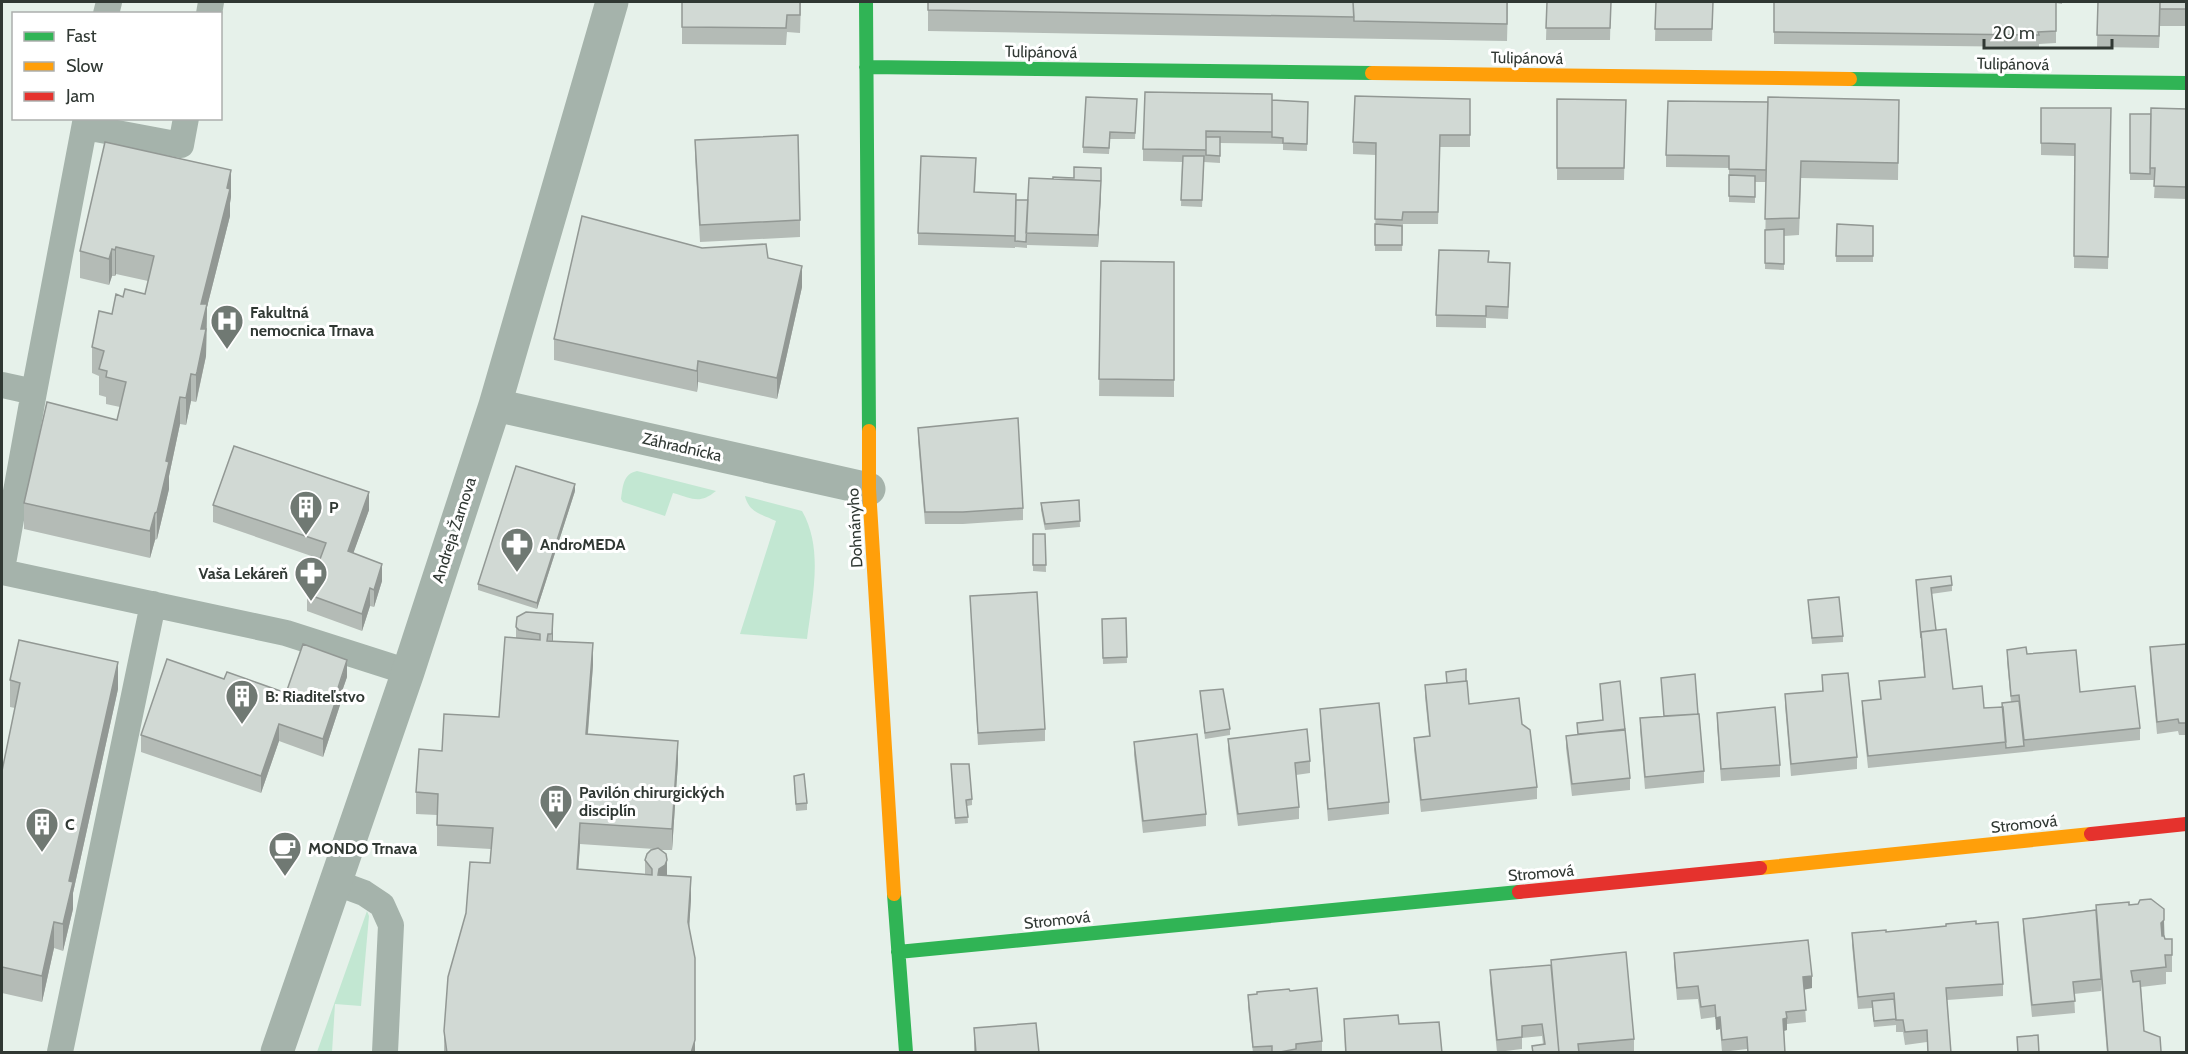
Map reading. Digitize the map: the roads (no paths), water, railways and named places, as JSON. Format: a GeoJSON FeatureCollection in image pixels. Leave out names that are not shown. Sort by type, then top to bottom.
{"type":"FeatureCollection","features":[{"type":"Feature","properties":{"kind":"street","name":"Andreja Žarnova"},"geometry":{"type":"LineString","coordinates":[[277,1053],[408,672],[495,405],[612,2]]}},
{"type":"Feature","properties":{"kind":"street","name":"Dohnányho"},"geometry":{"type":"LineString","coordinates":[[866,2],[869,489],[906,1053]]}},
{"type":"Feature","properties":{"kind":"street","name":"Tulipánová"},"geometry":{"type":"LineString","coordinates":[[866,67],[2187,83]]}},
{"type":"Feature","properties":{"kind":"street","name":"Záhradnícka"},"geometry":{"type":"LineString","coordinates":[[495,405],[869,489]]}},
{"type":"Feature","properties":{"kind":"street","name":"Stromová"},"geometry":{"type":"LineString","coordinates":[[898,952],[1582,886],[2187,824]]}},
{"type":"Feature","properties":{"kind":"lane"},"geometry":{"type":"LineString","coordinates":[[186,120],[181,145],[86,123],[2,570],[286,633],[408,672]]}},
{"type":"Feature","properties":{"kind":"lane"},"geometry":{"type":"LineString","coordinates":[[2,385],[34,392]]}},
{"type":"Feature","properties":{"kind":"lane"},"geometry":{"type":"LineString","coordinates":[[60,1053],[153,604]]}},
{"type":"Feature","properties":{"kind":"lane"},"geometry":{"type":"LineString","coordinates":[[337,883],[364,893],[382,905],[391,926],[385,1053]]}},
{"type":"Feature","properties":{"kind":"place","name":"Fakultná nemocnica Trnava"},"geometry":{"type":"Point","coordinates":[227,350]}},
{"type":"Feature","properties":{"kind":"place","name":"P"},"geometry":{"type":"Point","coordinates":[306,536]}},
{"type":"Feature","properties":{"kind":"place","name":"AndroMEDA"},"geometry":{"type":"Point","coordinates":[517,573]}},
{"type":"Feature","properties":{"kind":"place","name":"Vaša Lekáreň"},"geometry":{"type":"Point","coordinates":[311,602]}},
{"type":"Feature","properties":{"kind":"place","name":"B: Riaditeľstvo"},"geometry":{"type":"Point","coordinates":[242,725]}},
{"type":"Feature","properties":{"kind":"place","name":"Pavilón chirurgických disciplín"},"geometry":{"type":"Point","coordinates":[556,830]}},
{"type":"Feature","properties":{"kind":"place","name":"C"},"geometry":{"type":"Point","coordinates":[42,853]}},
{"type":"Feature","properties":{"kind":"place","name":"MONDO Trnava"},"geometry":{"type":"Point","coordinates":[285,877]}}]}
